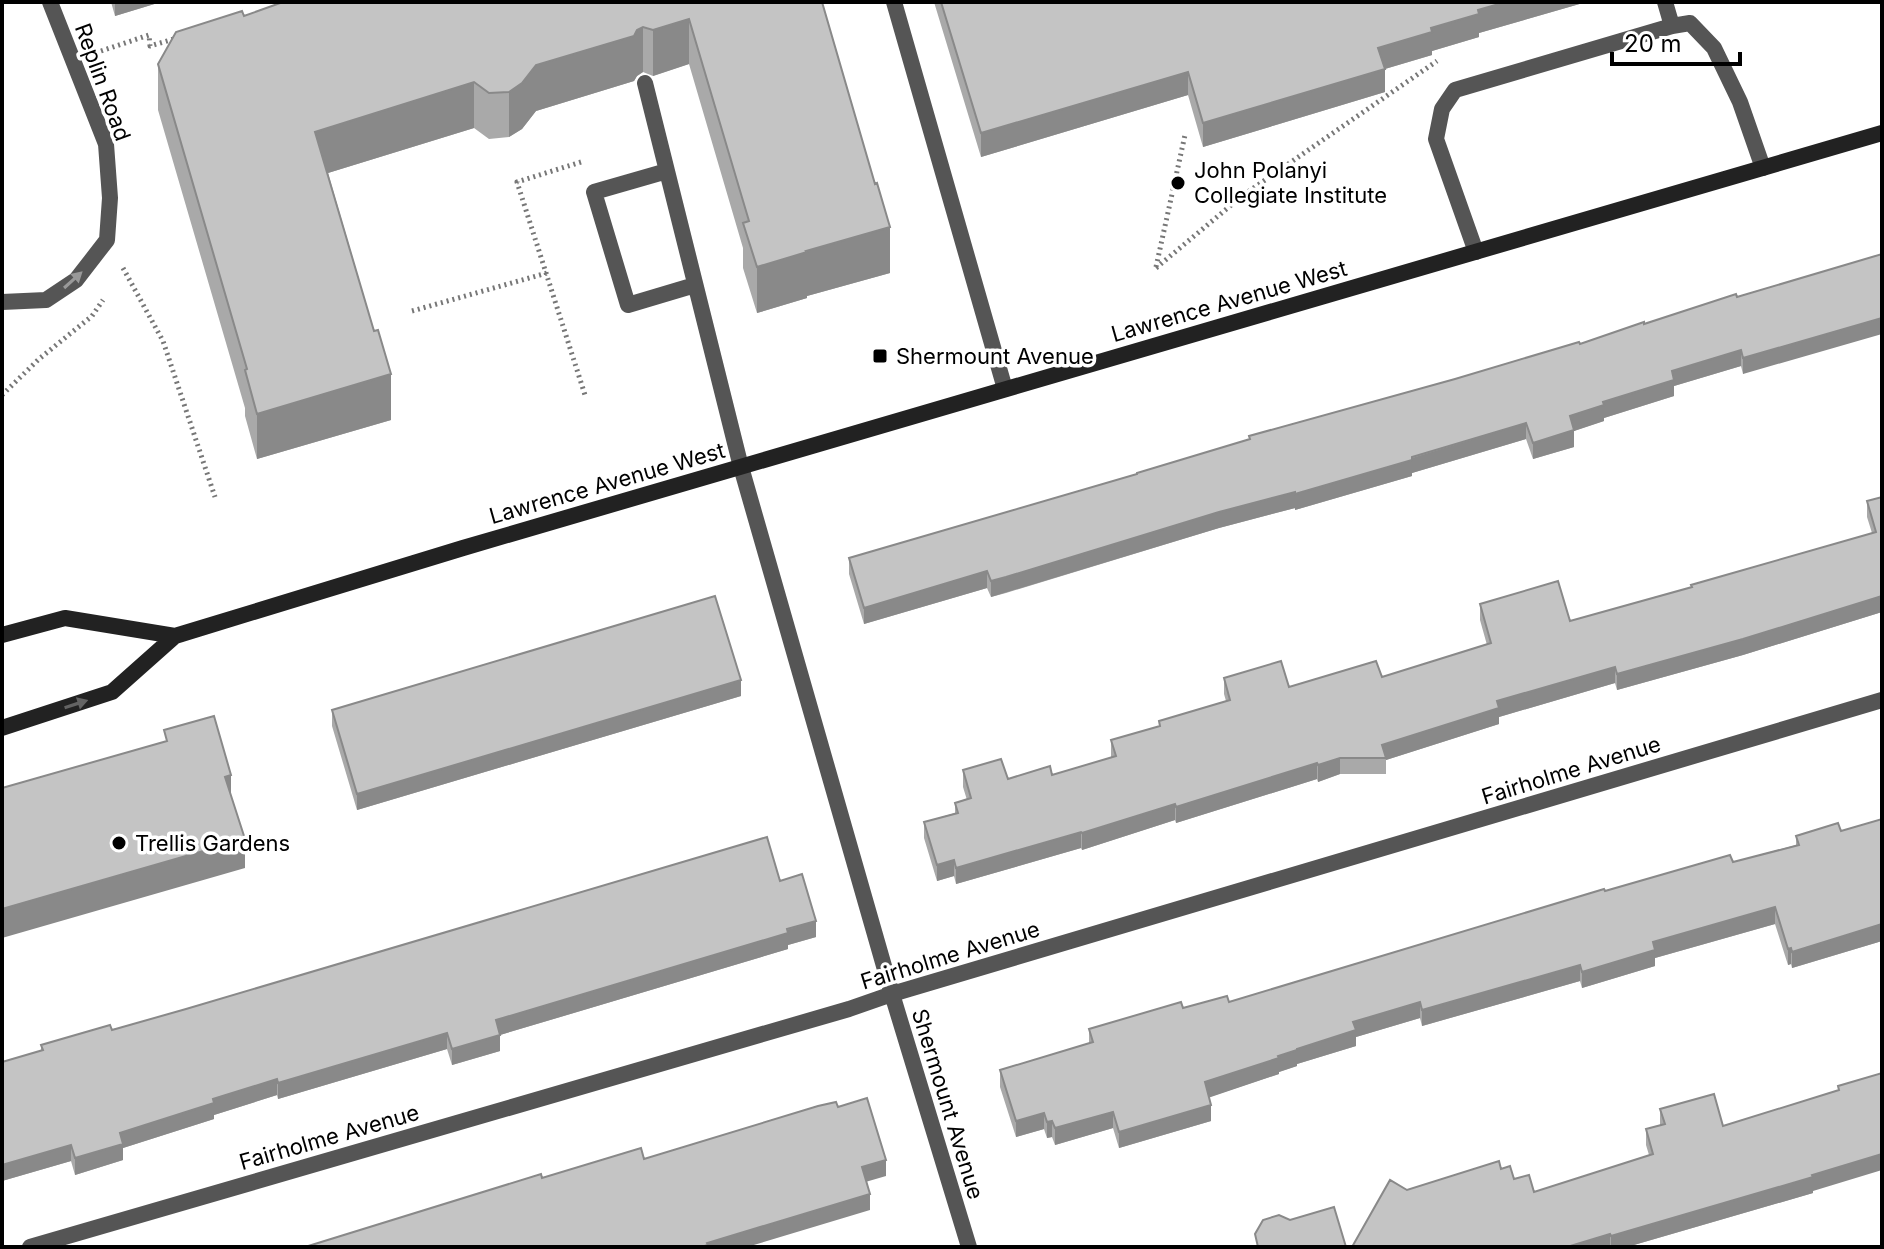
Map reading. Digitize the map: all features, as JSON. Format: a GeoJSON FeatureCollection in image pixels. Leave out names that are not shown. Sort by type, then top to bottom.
{"type":"FeatureCollection","features":[{"type":"Feature","properties":{"kind":"main road","name":"Lawrence Avenue West"},"geometry":{"type":"LineString","coordinates":[[2,728],[112,692],[175,636],[1882,133]]}},
{"type":"Feature","properties":{"kind":"main road","name":"Lawrence Avenue West"},"geometry":{"type":"LineString","coordinates":[[2,635],[65,618],[175,636]]}},
{"type":"Feature","properties":{"kind":"street","name":"Replin Road"},"geometry":{"type":"LineString","coordinates":[[50,2],[106,144],[110,198],[107,240]]}},
{"type":"Feature","properties":{"kind":"street"},"geometry":{"type":"LineString","coordinates":[[894,2],[1005,389]]}},
{"type":"Feature","properties":{"kind":"street"},"geometry":{"type":"LineString","coordinates":[[1665,2],[1672,26]]}},
{"type":"Feature","properties":{"kind":"street"},"geometry":{"type":"LineString","coordinates":[[1476,252],[1436,139],[1442,109],[1455,90],[1672,26],[1690,23],[1714,48],[1740,102],[1763,168]]}},
{"type":"Feature","properties":{"kind":"street","name":"Shermount Avenue"},"geometry":{"type":"LineString","coordinates":[[645,83],[741,467],[892,994],[969,1247]]}},
{"type":"Feature","properties":{"kind":"street"},"geometry":{"type":"LineString","coordinates":[[667,171],[594,192],[628,305],[695,285]]}},
{"type":"Feature","properties":{"kind":"street"},"geometry":{"type":"LineString","coordinates":[[2,302],[46,300],[76,280],[107,240]]}},
{"type":"Feature","properties":{"kind":"street","name":"Fairholme Avenue"},"geometry":{"type":"LineString","coordinates":[[30,1247],[849,1009],[1882,700]]}},
{"type":"Feature","properties":{"kind":"path"},"geometry":{"type":"LineString","coordinates":[[73,61],[149,35],[150,46],[191,34]]}},
{"type":"Feature","properties":{"kind":"path"},"geometry":{"type":"LineString","coordinates":[[1185,135],[1156,268],[1242,196],[1437,61]]}},
{"type":"Feature","properties":{"kind":"path"},"geometry":{"type":"LineString","coordinates":[[585,395],[517,182],[588,160]]}},
{"type":"Feature","properties":{"kind":"path"},"geometry":{"type":"LineString","coordinates":[[107,240],[163,341],[215,497]]}},
{"type":"Feature","properties":{"kind":"path"},"geometry":{"type":"LineString","coordinates":[[116,281],[123,269]]}},
{"type":"Feature","properties":{"kind":"path"},"geometry":{"type":"LineString","coordinates":[[412,311],[547,273]]}},
{"type":"Feature","properties":{"kind":"path"},"geometry":{"type":"LineString","coordinates":[[2,395],[39,359],[92,316],[108,293]]}},
{"type":"Feature","properties":{"kind":"building"},"geometry":{"type":"Polygon","coordinates":[[[283,2],[822,2],[890,227],[757,267],[743,223],[749,221],[689,19],[653,30],[643,27],[634,36],[536,65],[522,83],[509,92],[489,93],[474,82],[315,132],[374,331],[378,330],[391,374],[257,414],[247,369],[158,64],[176,32],[242,11],[244,16],[283,2]]]}},
{"type":"Feature","properties":{"kind":"building"},"geometry":{"type":"Polygon","coordinates":[[[941,2],[1506,2],[1478,10],[1479,14],[1431,28],[1432,32],[1378,48],[1385,69],[1203,123],[1188,72],[981,133],[941,2]]]}},
{"type":"Feature","properties":{"kind":"building"},"geometry":{"type":"Polygon","coordinates":[[[1882,254],[1882,318],[1743,358],[1741,350],[1672,371],[1674,380],[1603,402],[1604,405],[1570,416],[1574,430],[1533,443],[1526,423],[1412,457],[1412,460],[1219,512],[1006,577],[991,581],[987,571],[864,608],[849,558],[1137,474],[1250,439],[1249,436],[1580,344],[1736,294],[1737,297],[1882,254]]]}},
{"type":"Feature","properties":{"kind":"building"},"geometry":{"type":"Polygon","coordinates":[[[1882,497],[1882,596],[1617,674],[1615,667],[1497,701],[1499,708],[1382,745],[1386,758],[1340,758],[1317,763],[1176,807],[1175,804],[956,868],[954,860],[937,865],[924,822],[958,813],[955,803],[971,798],[963,770],[1001,759],[1008,779],[1050,766],[1052,775],[1116,756],[1111,740],[1160,726],[1159,721],[1230,700],[1224,678],[1281,661],[1289,687],[1376,661],[1382,677],[1491,643],[1480,604],[1558,581],[1570,621],[1692,587],[1876,532],[1867,501],[1882,497]]]}},
{"type":"Feature","properties":{"kind":"building"},"geometry":{"type":"Polygon","coordinates":[[[715,596],[741,680],[357,794],[332,710],[715,596]]]}},
{"type":"Feature","properties":{"kind":"building","name":"Trellis Gardens"},"geometry":{"type":"Polygon","coordinates":[[[214,716],[231,775],[225,777],[245,839],[2,909],[2,788],[167,741],[164,730],[214,716]]]}},
{"type":"Feature","properties":{"kind":"building"},"geometry":{"type":"Polygon","coordinates":[[[1882,819],[1882,924],[1792,952],[1791,948],[1788,949],[1775,907],[1653,942],[1655,950],[1582,972],[1580,965],[1422,1010],[1420,1002],[1353,1022],[1356,1030],[1205,1082],[1211,1105],[1119,1132],[1113,1112],[1055,1128],[1052,1121],[1047,1122],[1044,1113],[1016,1121],[1000,1070],[1093,1042],[1089,1029],[1181,1002],[1183,1008],[1227,996],[1229,1002],[1604,889],[1730,855],[1733,862],[1799,845],[1796,836],[1838,823],[1841,831],[1882,819]]]}},
{"type":"Feature","properties":{"kind":"building"},"geometry":{"type":"Polygon","coordinates":[[[767,837],[780,881],[802,874],[816,921],[787,929],[788,933],[496,1020],[500,1035],[452,1049],[447,1033],[213,1099],[214,1103],[120,1133],[123,1144],[75,1158],[71,1145],[2,1165],[2,1062],[43,1050],[41,1045],[110,1025],[112,1030],[186,1009],[767,837]]]}},
{"type":"Feature","properties":{"kind":"building"},"geometry":{"type":"Polygon","coordinates":[[[1882,1073],[1882,1154],[1813,1177],[1567,1247],[1352,1247],[1390,1180],[1407,1190],[1499,1161],[1501,1169],[1510,1166],[1514,1179],[1529,1175],[1534,1192],[1653,1154],[1646,1129],[1665,1124],[1660,1109],[1714,1094],[1723,1126],[1839,1090],[1838,1086],[1882,1073]]]}},
{"type":"Feature","properties":{"kind":"building"},"geometry":{"type":"Polygon","coordinates":[[[867,1098],[886,1160],[862,1167],[870,1194],[701,1247],[305,1247],[541,1174],[542,1178],[641,1148],[644,1159],[818,1106],[836,1102],[838,1107],[867,1098]]]}},
{"type":"Feature","properties":{"kind":"building"},"geometry":{"type":"Polygon","coordinates":[[[1334,1207],[1346,1247],[1258,1247],[1255,1234],[1263,1220],[1279,1215],[1290,1220],[1334,1207]]]}},
{"type":"Feature","properties":{"kind":"place","name":"John Polanyi Collegiate Institute"},"geometry":{"type":"Point","coordinates":[1178,183]}},
{"type":"Feature","properties":{"kind":"place","name":"Shermount Avenue"},"geometry":{"type":"Point","coordinates":[880,356]}},
{"type":"Feature","properties":{"kind":"place","name":"Trellis Gardens"},"geometry":{"type":"Point","coordinates":[119,843]}}]}
